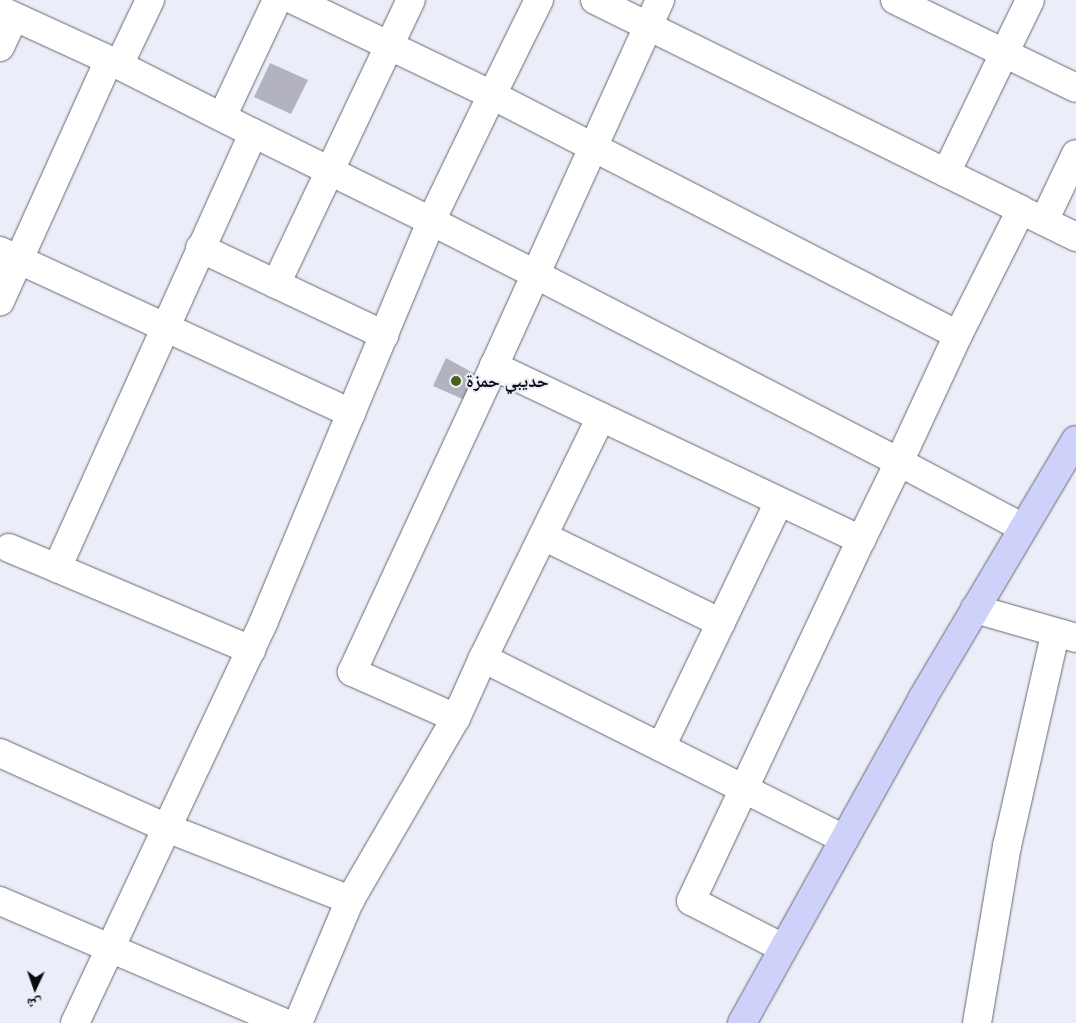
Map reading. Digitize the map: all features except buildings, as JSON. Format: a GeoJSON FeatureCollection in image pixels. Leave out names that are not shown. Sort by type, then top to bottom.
{"type":"FeatureCollection","features":[{"type":"Feature","properties":{"kind":"main road"},"geometry":{"type":"LineString","coordinates":[[742,1023],[844,838],[975,609],[1076,440]]}},
{"type":"Feature","properties":{"kind":"street"},"geometry":{"type":"LineString","coordinates":[[0,301],[9,256],[150,0]]}},
{"type":"Feature","properties":{"kind":"street"},"geometry":{"type":"LineString","coordinates":[[222,117],[277,0]]}},
{"type":"Feature","properties":{"kind":"street"},"geometry":{"type":"LineString","coordinates":[[294,0],[390,44],[594,146],[958,335]]}},
{"type":"Feature","properties":{"kind":"street"},"geometry":{"type":"LineString","coordinates":[[276,284],[411,0]]}},
{"type":"Feature","properties":{"kind":"street"},"geometry":{"type":"LineString","coordinates":[[75,1023],[251,650],[431,221],[540,0]]}},
{"type":"Feature","properties":{"kind":"street"},"geometry":{"type":"LineString","coordinates":[[594,0],[1076,237]]}},
{"type":"Feature","properties":{"kind":"street"},"geometry":{"type":"LineString","coordinates":[[456,718],[352,672],[494,366],[660,0]]}},
{"type":"Feature","properties":{"kind":"street"},"geometry":{"type":"LineString","coordinates":[[895,0],[1004,55],[1076,88]]}},
{"type":"Feature","properties":{"kind":"street"},"geometry":{"type":"LineString","coordinates":[[946,173],[1030,0]]}},
{"type":"Feature","properties":{"kind":"street"},"geometry":{"type":"LineString","coordinates":[[0,47],[7,13],[114,63],[536,274],[1023,528]]}},
{"type":"Feature","properties":{"kind":"street"},"geometry":{"type":"LineString","coordinates":[[57,568],[253,132]]}},
{"type":"Feature","properties":{"kind":"street"},"geometry":{"type":"LineString","coordinates":[[783,948],[691,901],[746,789],[958,335],[1032,216],[1076,154]]}},
{"type":"Feature","properties":{"kind":"street"},"geometry":{"type":"LineString","coordinates":[[200,248],[384,335]]}},
{"type":"Feature","properties":{"kind":"street"},"geometry":{"type":"LineString","coordinates":[[9,256],[351,413]]}},
{"type":"Feature","properties":{"kind":"street"},"geometry":{"type":"LineString","coordinates":[[494,366],[861,540]]}},
{"type":"Feature","properties":{"kind":"street"},"geometry":{"type":"LineString","coordinates":[[298,1023],[350,900],[456,718],[483,658],[600,417]]}},
{"type":"Feature","properties":{"kind":"street"},"geometry":{"type":"LineString","coordinates":[[661,747],[779,502]]}},
{"type":"Feature","properties":{"kind":"street"},"geometry":{"type":"LineString","coordinates":[[543,536],[721,623]]}},
{"type":"Feature","properties":{"kind":"street"},"geometry":{"type":"LineString","coordinates":[[3,553],[57,568],[251,650]]}},
{"type":"Feature","properties":{"kind":"street"},"geometry":{"type":"LineString","coordinates":[[975,609],[1065,636],[1007,846],[977,1023]]}},
{"type":"Feature","properties":{"kind":"street"},"geometry":{"type":"LineString","coordinates":[[483,658],[844,838]]}},
{"type":"Feature","properties":{"kind":"street"},"geometry":{"type":"LineString","coordinates":[[0,753],[167,828],[350,900]]}},
{"type":"Feature","properties":{"kind":"street"},"geometry":{"type":"LineString","coordinates":[[0,901],[285,1023]]}},
{"type":"Feature","properties":{"kind":"place","name":"حديبي حمزة"},"geometry":{"type":"Point","coordinates":[456,381]}}]}
